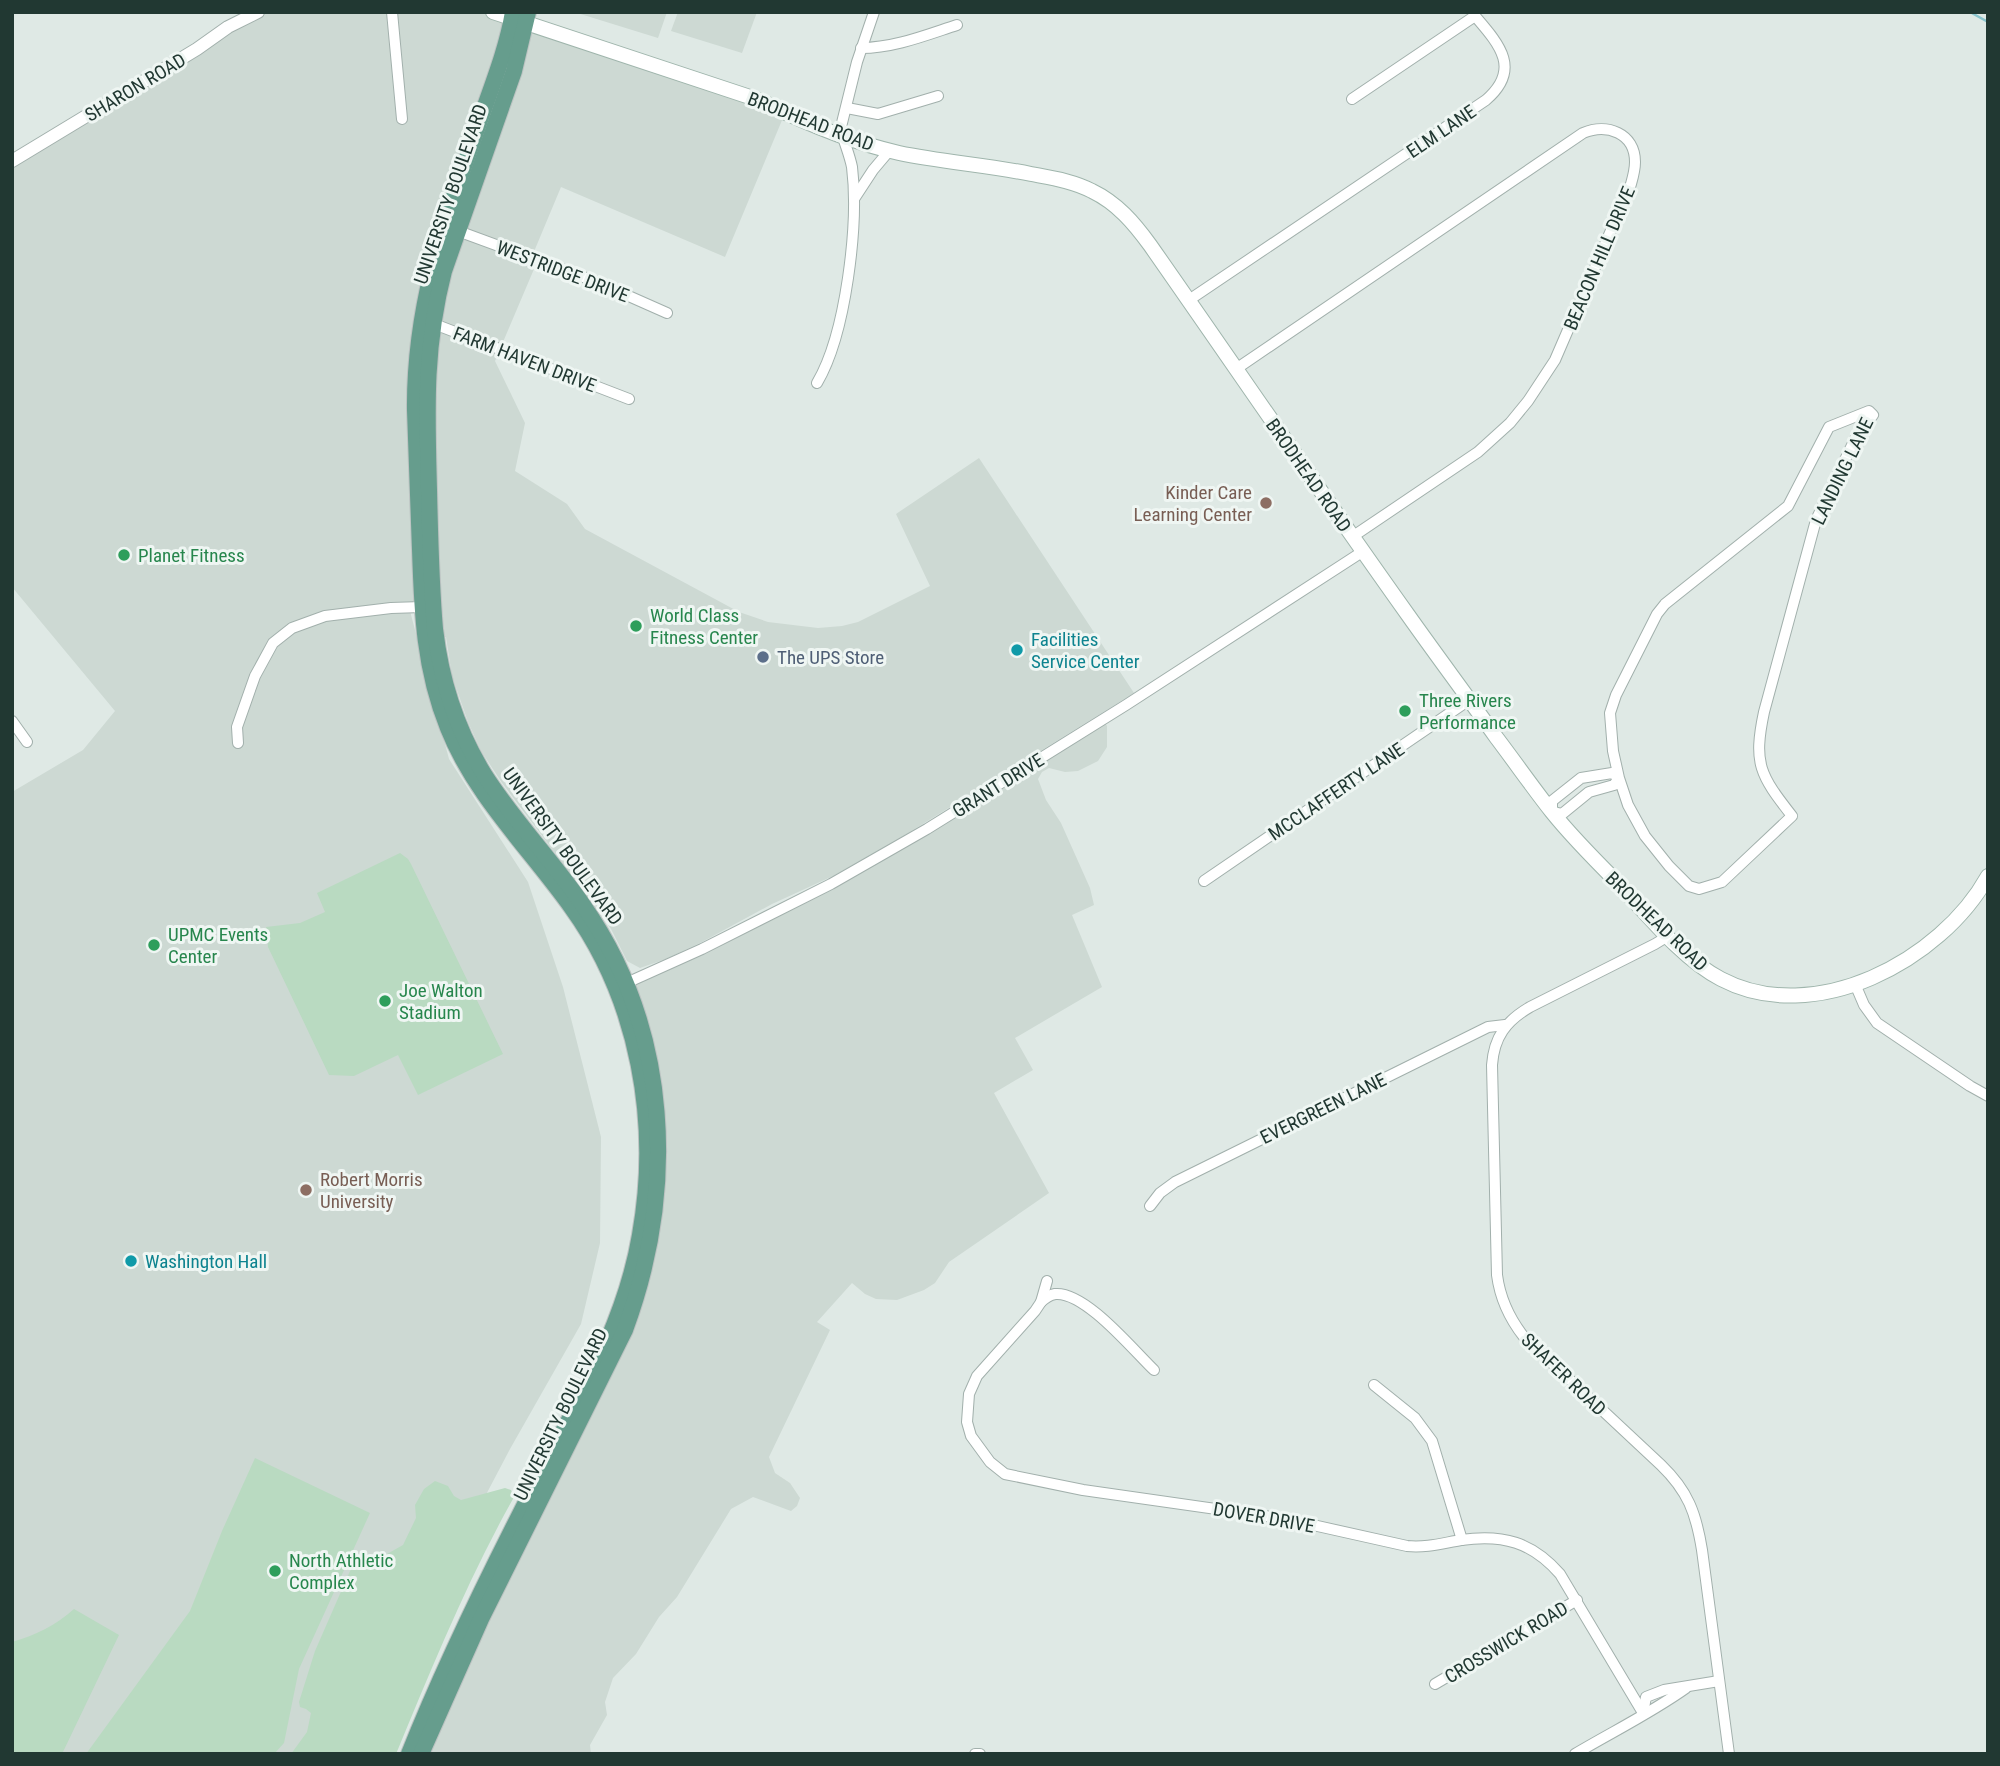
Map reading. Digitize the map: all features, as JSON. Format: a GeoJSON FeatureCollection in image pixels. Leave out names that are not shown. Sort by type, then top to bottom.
{"type":"FeatureCollection","features":[{"type":"Feature","properties":{"kind":"main road","name":"BRODHEAD ROAD"},"geometry":{"type":"LineString","coordinates":[[493,12],[520,17],[759,100],[841,136],[889,151],[1077,184],[1114,205],[1132,221],[1362,552],[1552,812],[1668,936],[1708,972],[1738,987],[1787,995],[1855,984],[1883,973],[1929,944],[1968,906],[1988,876]]}},
{"type":"Feature","properties":{"kind":"main road","name":"UNIVERSITY BOULEVARD"},"geometry":{"type":"LineString","coordinates":[[408,1754],[447,1662],[606,1345],[634,1265],[647,1182],[646,1115],[637,1056],[621,985],[584,925],[489,801],[456,746],[434,686],[424,641],[415,397],[416,358],[514,71],[520,17]]}},
{"type":"Feature","properties":{"kind":"main road","name":"UNIVERSITY BOULEVARD"},"geometry":{"type":"LineString","coordinates":[[421,1754],[458,1667],[504,1571],[617,1349],[641,1283],[657,1198],[655,1096],[645,1043],[606,941],[583,905],[497,793],[476,759],[457,721],[443,679],[436,637],[428,469],[428,283],[441,233],[505,49],[520,17]]}},
{"type":"Feature","properties":{"kind":"street","name":"SHARON ROAD"},"geometry":{"type":"LineString","coordinates":[[12,162],[197,49],[228,27],[258,12]]}},
{"type":"Feature","properties":{"kind":"street"},"geometry":{"type":"LineString","coordinates":[[393,12],[402,119]]}},
{"type":"Feature","properties":{"kind":"street"},"geometry":{"type":"LineString","coordinates":[[817,383],[830,352],[844,300],[853,200],[852,165],[841,136],[861,48],[874,12]]}},
{"type":"Feature","properties":{"kind":"street","name":"ELM LANE"},"geometry":{"type":"LineString","coordinates":[[1189,300],[1486,100],[1498,89],[1504,76],[1503,54],[1475,16],[1352,99]]}},
{"type":"Feature","properties":{"kind":"street"},"geometry":{"type":"LineString","coordinates":[[861,48],[897,43],[957,25]]}},
{"type":"Feature","properties":{"kind":"street"},"geometry":{"type":"LineString","coordinates":[[847,108],[878,114],[938,96]]}},
{"type":"Feature","properties":{"kind":"street","name":"BEACON HILL DRIVE"},"geometry":{"type":"LineString","coordinates":[[1237,369],[1583,133],[1608,129],[1624,137],[1630,144],[1635,161],[1631,184],[1555,360],[1528,401],[1510,423],[1478,452],[1352,537]]}},
{"type":"Feature","properties":{"kind":"street"},"geometry":{"type":"LineString","coordinates":[[853,200],[889,151]]}},
{"type":"Feature","properties":{"kind":"street","name":"WESTRIDGE DRIVE"},"geometry":{"type":"LineString","coordinates":[[458,231],[597,282],[667,313]]}},
{"type":"Feature","properties":{"kind":"street","name":"FARM HAVEN DRIVE"},"geometry":{"type":"LineString","coordinates":[[427,321],[629,399]]}},
{"type":"Feature","properties":{"kind":"street","name":"LANDING LANE"},"geometry":{"type":"LineString","coordinates":[[1870,411],[1873,415],[1855,439],[1816,520],[1758,740],[1759,761],[1766,780],[1792,816],[1722,882],[1699,889],[1689,886],[1645,836],[1628,805],[1619,778],[1613,751],[1610,713],[1616,695],[1657,614],[1665,604],[1788,506],[1829,427],[1870,411]]}},
{"type":"Feature","properties":{"kind":"street","name":"GRANT DRIVE"},"geometry":{"type":"LineString","coordinates":[[621,985],[702,949],[831,884],[916,836],[1136,699],[1362,552]]}},
{"type":"Feature","properties":{"kind":"street"},"geometry":{"type":"LineString","coordinates":[[238,743],[237,727],[255,676],[273,643],[292,628],[325,616],[422,607]]}},
{"type":"Feature","properties":{"kind":"street","name":"MCCLAFFERTY LANE"},"geometry":{"type":"LineString","coordinates":[[1203,881],[1469,700]]}},
{"type":"Feature","properties":{"kind":"street"},"geometry":{"type":"LineString","coordinates":[[12,721],[27,742]]}},
{"type":"Feature","properties":{"kind":"street"},"geometry":{"type":"LineString","coordinates":[[1612,773],[1619,778],[1614,785],[1589,793],[1562,814],[1552,812],[1552,801],[1581,778],[1612,773]]}},
{"type":"Feature","properties":{"kind":"street"},"geometry":{"type":"LineString","coordinates":[[1505,1025],[1530,1007],[1668,936]]}},
{"type":"Feature","properties":{"kind":"street"},"geometry":{"type":"LineString","coordinates":[[1855,984],[1864,1005],[1877,1023],[1988,1096]]}},
{"type":"Feature","properties":{"kind":"street","name":"EVERGREEN LANE"},"geometry":{"type":"LineString","coordinates":[[1150,1206],[1175,1181],[1488,1027],[1505,1025]]}},
{"type":"Feature","properties":{"kind":"street","name":"SHAFER ROAD"},"geometry":{"type":"LineString","coordinates":[[1505,1025],[1496,1041],[1492,1065],[1495,1243],[1500,1293],[1512,1320],[1530,1343],[1661,1465],[1686,1496],[1695,1515],[1700,1536],[1729,1754]]}},
{"type":"Feature","properties":{"kind":"street"},"geometry":{"type":"LineString","coordinates":[[1041,1301],[1047,1281]]}},
{"type":"Feature","properties":{"kind":"street"},"geometry":{"type":"LineString","coordinates":[[1041,1301],[1057,1294],[1088,1306],[1154,1370]]}},
{"type":"Feature","properties":{"kind":"street","name":"DOVER DRIVE"},"geometry":{"type":"LineString","coordinates":[[1041,1301],[977,1376],[969,1394],[967,1422],[971,1436],[990,1462],[1005,1474],[1083,1490],[1286,1519],[1407,1546],[1423,1547],[1462,1540],[1506,1539],[1527,1547],[1553,1567],[1577,1600],[1643,1713]]}},
{"type":"Feature","properties":{"kind":"street"},"geometry":{"type":"LineString","coordinates":[[1374,1385],[1415,1418],[1432,1441],[1462,1540]]}},
{"type":"Feature","properties":{"kind":"street","name":"CROSSWICK ROAD"},"geometry":{"type":"LineString","coordinates":[[1435,1684],[1577,1600]]}},
{"type":"Feature","properties":{"kind":"street"},"geometry":{"type":"LineString","coordinates":[[1632,1696],[1646,1698],[1664,1690],[1719,1681]]}},
{"type":"Feature","properties":{"kind":"street"},"geometry":{"type":"LineString","coordinates":[[1575,1754],[1643,1713],[1661,1706],[1686,1688]]}},
{"type":"Feature","properties":{"kind":"street"},"geometry":{"type":"LineString","coordinates":[[1643,1713],[1646,1698]]}},
{"type":"Feature","properties":{"kind":"shaded area"},"geometry":{"type":"Polygon","coordinates":[[[258,12],[493,12],[785,113],[725,257],[561,187],[533,254],[534,269],[495,361],[525,423],[515,471],[567,504],[585,529],[739,612],[768,622],[818,628],[858,622],[930,586],[896,514],[979,458],[1134,693],[892,843],[833,876],[772,904],[702,942],[640,968],[627,961],[599,911],[481,751],[452,676],[446,637],[436,637],[433,611],[410,611],[449,759],[528,882],[563,987],[601,1137],[600,1243],[581,1324],[510,1449],[429,1603],[302,1754],[12,1754],[12,792],[83,750],[115,711],[12,587],[12,161],[258,12]]]}},
{"type":"Feature","properties":{"kind":"shaded area"},"geometry":{"type":"Polygon","coordinates":[[[574,12],[667,12],[658,38],[574,12]]]}},
{"type":"Feature","properties":{"kind":"shaded area"},"geometry":{"type":"Polygon","coordinates":[[[678,12],[757,12],[742,53],[671,31],[678,12]]]}},
{"type":"Feature","properties":{"kind":"shaded area"},"geometry":{"type":"Polygon","coordinates":[[[1103,720],[1107,726],[1107,747],[1098,761],[1078,771],[1065,772],[1049,768],[1042,772],[1038,779],[1090,888],[1094,905],[1072,915],[1102,987],[1015,1038],[1033,1070],[994,1093],[1049,1193],[949,1262],[935,1283],[924,1290],[897,1300],[876,1299],[852,1283],[817,1322],[830,1330],[769,1457],[775,1473],[790,1483],[800,1498],[797,1506],[791,1511],[753,1497],[731,1509],[677,1597],[659,1617],[636,1654],[613,1678],[605,1702],[607,1715],[590,1745],[591,1754],[421,1754],[653,1229],[626,983],[831,884],[1103,720]]]}},
{"type":"Feature","properties":{"kind":"green space","name":"Joe Walton Stadium"},"geometry":{"type":"Polygon","coordinates":[[[400,853],[411,864],[503,1054],[418,1095],[398,1055],[354,1076],[329,1075],[268,947],[266,927],[300,923],[325,912],[317,893],[400,853]]]}},
{"type":"Feature","properties":{"kind":"green space","name":"North Athletic Complex"},"geometry":{"type":"Polygon","coordinates":[[[255,1458],[370,1513],[299,1669],[284,1743],[274,1754],[86,1754],[190,1611],[255,1458]]]}},
{"type":"Feature","properties":{"kind":"green space"},"geometry":{"type":"Polygon","coordinates":[[[435,1481],[448,1486],[454,1496],[461,1500],[505,1488],[511,1490],[514,1497],[466,1591],[396,1754],[291,1754],[307,1732],[311,1713],[300,1707],[299,1702],[315,1651],[350,1571],[356,1564],[362,1568],[380,1555],[403,1545],[416,1518],[415,1505],[424,1489],[435,1481]]]}},
{"type":"Feature","properties":{"kind":"green space"},"geometry":{"type":"Polygon","coordinates":[[[74,1609],[119,1635],[62,1754],[12,1754],[12,1642],[45,1629],[74,1609]]]}},
{"type":"Feature","properties":{"kind":"waterway"},"geometry":{"type":"LineString","coordinates":[[1970,12],[1988,22]]}},
{"type":"Feature","properties":{"kind":"place","name":"Kinder Care Learning Center"},"geometry":{"type":"Point","coordinates":[1266,503]}},
{"type":"Feature","properties":{"kind":"place","name":"Planet Fitness"},"geometry":{"type":"Point","coordinates":[124,555]}},
{"type":"Feature","properties":{"kind":"place","name":"World Class Fitness Center"},"geometry":{"type":"Point","coordinates":[636,626]}},
{"type":"Feature","properties":{"kind":"place","name":"Facilities Service Center"},"geometry":{"type":"Point","coordinates":[1017,650]}},
{"type":"Feature","properties":{"kind":"place","name":"The UPS Store"},"geometry":{"type":"Point","coordinates":[763,657]}},
{"type":"Feature","properties":{"kind":"place","name":"Three Rivers Performance"},"geometry":{"type":"Point","coordinates":[1405,711]}},
{"type":"Feature","properties":{"kind":"place","name":"UPMC Events Center"},"geometry":{"type":"Point","coordinates":[154,945]}},
{"type":"Feature","properties":{"kind":"place","name":"Joe Walton Stadium"},"geometry":{"type":"Point","coordinates":[385,1001]}},
{"type":"Feature","properties":{"kind":"place","name":"Robert Morris University"},"geometry":{"type":"Point","coordinates":[306,1190]}},
{"type":"Feature","properties":{"kind":"place","name":"Washington Hall"},"geometry":{"type":"Point","coordinates":[131,1261]}},
{"type":"Feature","properties":{"kind":"place","name":"North Athletic Complex"},"geometry":{"type":"Point","coordinates":[275,1571]}}]}
